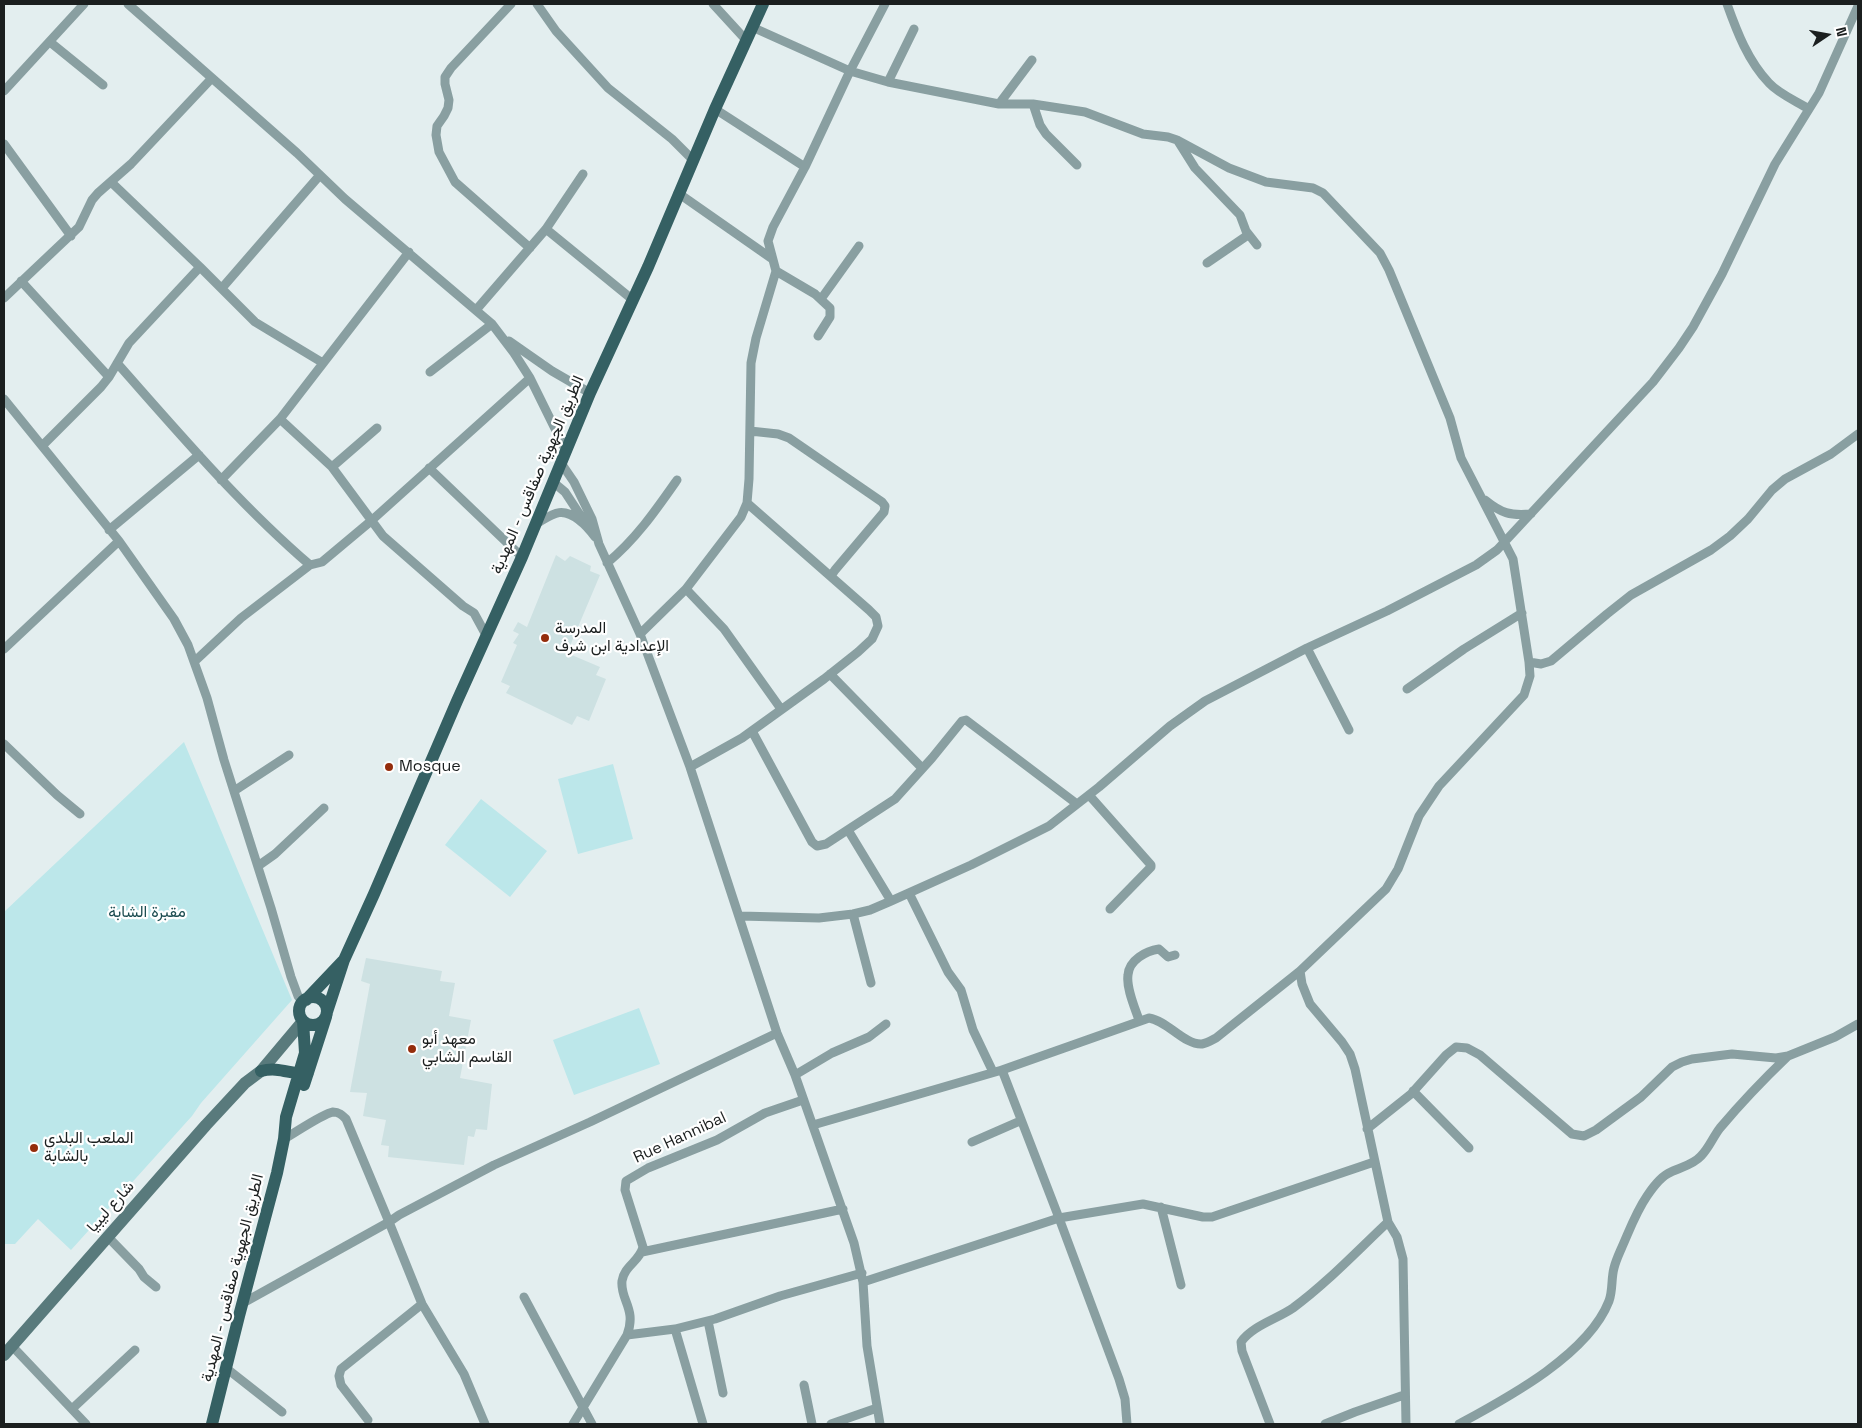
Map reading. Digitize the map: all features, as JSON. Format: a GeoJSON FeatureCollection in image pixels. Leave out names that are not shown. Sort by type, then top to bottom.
{"type":"FeatureCollection","features":[{"type":"Feature","properties":{"kind":"main road","name":"الطريق الجهوية صفاقس - المهدية"},"geometry":{"type":"LineString","coordinates":[[212,1424],[284,1139],[286,1117],[326,1015],[344,960],[486,634],[522,557],[590,393],[763,4]]}},
{"type":"Feature","properties":{"kind":"main road","name":"الطريق الجهوية صفاقس - المهدية"},"geometry":{"type":"LineString","coordinates":[[304,1073],[303,1009],[344,960]]}},
{"type":"Feature","properties":{"kind":"main road"},"geometry":{"type":"LineString","coordinates":[[310,998],[318,998],[325,1004],[326,1015],[323,1021],[316,1025],[307,1024],[303,1009],[310,998]]}},
{"type":"Feature","properties":{"kind":"main road","name":"شارع ليبيا"},"geometry":{"type":"LineString","coordinates":[[8,1350],[206,1125],[245,1083],[261,1071],[303,1009]]}},
{"type":"Feature","properties":{"kind":"main road","name":"شارع ليبيا"},"geometry":{"type":"LineString","coordinates":[[245,1083],[253,1067],[303,1009]]}},
{"type":"Feature","properties":{"kind":"main road"},"geometry":{"type":"LineString","coordinates":[[261,1071],[278,1069],[304,1073]]}},
{"type":"Feature","properties":{"kind":"street"},"geometry":{"type":"LineString","coordinates":[[4,91],[84,4]]}},
{"type":"Feature","properties":{"kind":"street"},"geometry":{"type":"LineString","coordinates":[[128,4],[345,198],[492,324],[530,378],[566,451]]}},
{"type":"Feature","properties":{"kind":"street"},"geometry":{"type":"LineString","coordinates":[[511,4],[451,68],[445,77],[449,100],[444,116],[437,126],[436,135],[439,152],[455,182],[530,248]]}},
{"type":"Feature","properties":{"kind":"street"},"geometry":{"type":"LineString","coordinates":[[713,4],[746,40]]}},
{"type":"Feature","properties":{"kind":"street"},"geometry":{"type":"LineString","coordinates":[[818,336],[831,314],[830,308],[821,299],[776,271],[768,241],[850,71],[885,4]]}},
{"type":"Feature","properties":{"kind":"street"},"geometry":{"type":"LineString","coordinates":[[1727,4],[1743,46],[1770,85],[1809,110]]}},
{"type":"Feature","properties":{"kind":"street"},"geometry":{"type":"LineString","coordinates":[[537,6],[556,31],[608,88],[672,139],[693,160]]}},
{"type":"Feature","properties":{"kind":"street"},"geometry":{"type":"LineString","coordinates":[[740,916],[819,918],[870,910],[1029,837],[1049,826],[1089,795],[1170,726],[1205,702],[1307,648],[1387,611],[1476,565],[1496,550],[1653,382],[1693,328],[1722,274],[1772,170],[1819,93],[1858,6]]}},
{"type":"Feature","properties":{"kind":"street"},"geometry":{"type":"LineString","coordinates":[[752,27],[850,71],[888,82],[998,104],[1033,104],[1085,112],[1143,134],[1178,140],[1229,168],[1266,182],[1318,190],[1380,253],[1389,270],[1450,418],[1461,458],[1513,558],[1530,676],[1524,695],[1435,791],[1420,816],[1398,870],[1386,889],[1300,970],[1216,1038],[1200,1044],[1191,1042],[1156,1019],[1149,1018],[1071,1047],[997,1071],[813,1126]]}},
{"type":"Feature","properties":{"kind":"street"},"geometry":{"type":"LineString","coordinates":[[888,82],[914,29]]}},
{"type":"Feature","properties":{"kind":"street"},"geometry":{"type":"LineString","coordinates":[[50,42],[103,85]]}},
{"type":"Feature","properties":{"kind":"street"},"geometry":{"type":"LineString","coordinates":[[998,104],[1032,60]]}},
{"type":"Feature","properties":{"kind":"street"},"geometry":{"type":"LineString","coordinates":[[4,298],[71,236],[83,222],[92,200],[131,164],[212,78]]}},
{"type":"Feature","properties":{"kind":"street"},"geometry":{"type":"LineString","coordinates":[[1033,104],[1040,124],[1046,134],[1077,165]]}},
{"type":"Feature","properties":{"kind":"street"},"geometry":{"type":"LineString","coordinates":[[715,109],[805,167]]}},
{"type":"Feature","properties":{"kind":"street"},"geometry":{"type":"LineString","coordinates":[[1178,140],[1195,168],[1240,215],[1248,235],[1257,245]]}},
{"type":"Feature","properties":{"kind":"street"},"geometry":{"type":"LineString","coordinates":[[4,144],[71,236]]}},
{"type":"Feature","properties":{"kind":"street"},"geometry":{"type":"LineString","coordinates":[[476,310],[546,230],[583,174]]}},
{"type":"Feature","properties":{"kind":"street"},"geometry":{"type":"LineString","coordinates":[[222,288],[320,175]]}},
{"type":"Feature","properties":{"kind":"street"},"geometry":{"type":"LineString","coordinates":[[111,182],[259,325],[323,363]]}},
{"type":"Feature","properties":{"kind":"street"},"geometry":{"type":"LineString","coordinates":[[678,193],[771,258]]}},
{"type":"Feature","properties":{"kind":"street"},"geometry":{"type":"LineString","coordinates":[[546,230],[633,300]]}},
{"type":"Feature","properties":{"kind":"street"},"geometry":{"type":"LineString","coordinates":[[1207,263],[1248,235]]}},
{"type":"Feature","properties":{"kind":"street"},"geometry":{"type":"LineString","coordinates":[[821,299],[859,246]]}},
{"type":"Feature","properties":{"kind":"street"},"geometry":{"type":"LineString","coordinates":[[221,480],[280,419],[409,252]]}},
{"type":"Feature","properties":{"kind":"street"},"geometry":{"type":"LineString","coordinates":[[43,445],[109,377],[129,343],[200,266]]}},
{"type":"Feature","properties":{"kind":"street"},"geometry":{"type":"LineString","coordinates":[[640,634],[686,590],[741,517],[747,503],[751,363],[756,338],[776,271]]}},
{"type":"Feature","properties":{"kind":"street"},"geometry":{"type":"LineString","coordinates":[[21,282],[109,377]]}},
{"type":"Feature","properties":{"kind":"street"},"geometry":{"type":"LineString","coordinates":[[430,372],[492,324]]}},
{"type":"Feature","properties":{"kind":"street"},"geometry":{"type":"LineString","coordinates":[[500,334],[552,372],[590,393]]}},
{"type":"Feature","properties":{"kind":"street"},"geometry":{"type":"LineString","coordinates":[[117,364],[221,480],[278,538],[310,565]]}},
{"type":"Feature","properties":{"kind":"street"},"geometry":{"type":"LineString","coordinates":[[195,661],[241,618],[310,565],[322,562],[371,521],[530,378]]}},
{"type":"Feature","properties":{"kind":"street"},"geometry":{"type":"LineString","coordinates":[[4,399],[119,541],[174,619],[195,661],[291,977],[303,1009]]}},
{"type":"Feature","properties":{"kind":"street"},"geometry":{"type":"LineString","coordinates":[[280,419],[332,467],[383,536],[463,606],[474,613],[486,634]]}},
{"type":"Feature","properties":{"kind":"street"},"geometry":{"type":"LineString","coordinates":[[332,467],[377,428]]}},
{"type":"Feature","properties":{"kind":"street"},"geometry":{"type":"LineString","coordinates":[[750,431],[778,434],[789,438],[882,502],[885,506],[884,512],[831,576]]}},
{"type":"Feature","properties":{"kind":"street"},"geometry":{"type":"LineString","coordinates":[[1529,662],[1541,664],[1551,661],[1631,596],[1711,550],[1744,523],[1772,490],[1785,479],[1831,454],[1858,434]]}},
{"type":"Feature","properties":{"kind":"street"},"geometry":{"type":"LineString","coordinates":[[109,530],[199,455]]}},
{"type":"Feature","properties":{"kind":"street"},"geometry":{"type":"LineString","coordinates":[[561,463],[583,499],[607,563],[640,634],[690,767],[777,1033],[795,1075],[843,1209],[862,1278],[867,1346],[880,1424]]}},
{"type":"Feature","properties":{"kind":"street"},"geometry":{"type":"LineString","coordinates":[[429,468],[522,557]]}},
{"type":"Feature","properties":{"kind":"street"},"geometry":{"type":"LineString","coordinates":[[607,563],[625,548],[652,518],[678,480]]}},
{"type":"Feature","properties":{"kind":"street"},"geometry":{"type":"LineString","coordinates":[[553,482],[565,492],[599,544]]}},
{"type":"Feature","properties":{"kind":"street"},"geometry":{"type":"LineString","coordinates":[[1482,499],[1495,509],[1513,515],[1531,514]]}},
{"type":"Feature","properties":{"kind":"street"},"geometry":{"type":"LineString","coordinates":[[690,767],[742,738],[830,674],[872,639],[878,626],[876,617],[873,614],[747,503]]}},
{"type":"Feature","properties":{"kind":"street"},"geometry":{"type":"LineString","coordinates":[[536,524],[560,512],[570,512],[588,527]]}},
{"type":"Feature","properties":{"kind":"street"},"geometry":{"type":"LineString","coordinates":[[4,649],[119,541]]}},
{"type":"Feature","properties":{"kind":"street"},"geometry":{"type":"LineString","coordinates":[[686,590],[724,629],[781,709]]}},
{"type":"Feature","properties":{"kind":"street"},"geometry":{"type":"LineString","coordinates":[[1407,689],[1464,649],[1522,613]]}},
{"type":"Feature","properties":{"kind":"street"},"geometry":{"type":"LineString","coordinates":[[1307,648],[1349,730]]}},
{"type":"Feature","properties":{"kind":"street"},"geometry":{"type":"LineString","coordinates":[[830,674],[922,768]]}},
{"type":"Feature","properties":{"kind":"street"},"geometry":{"type":"LineString","coordinates":[[752,731],[812,842],[817,846],[822,846],[895,799],[962,721],[966,720],[1076,804]]}},
{"type":"Feature","properties":{"kind":"street"},"geometry":{"type":"LineString","coordinates":[[4,744],[80,814]]}},
{"type":"Feature","properties":{"kind":"street"},"geometry":{"type":"LineString","coordinates":[[234,791],[289,755]]}},
{"type":"Feature","properties":{"kind":"street"},"geometry":{"type":"LineString","coordinates":[[1089,795],[1151,865],[1110,909]]}},
{"type":"Feature","properties":{"kind":"street"},"geometry":{"type":"LineString","coordinates":[[258,866],[275,854],[324,808]]}},
{"type":"Feature","properties":{"kind":"street"},"geometry":{"type":"LineString","coordinates":[[848,830],[891,901]]}},
{"type":"Feature","properties":{"kind":"street"},"geometry":{"type":"LineString","coordinates":[[909,893],[948,972],[961,990],[973,1030],[997,1071],[1020,1121],[1059,1218],[1119,1379],[1125,1399],[1127,1424]]}},
{"type":"Feature","properties":{"kind":"street"},"geometry":{"type":"LineString","coordinates":[[853,914],[871,983]]}},
{"type":"Feature","properties":{"kind":"street"},"geometry":{"type":"LineString","coordinates":[[1140,1020],[1132,998],[1128,974],[1136,959],[1150,950],[1159,949],[1168,958],[1175,956]]}},
{"type":"Feature","properties":{"kind":"street"},"geometry":{"type":"LineString","coordinates":[[1300,970],[1302,984],[1310,1004],[1350,1054],[1359,1085],[1388,1222],[1399,1241],[1403,1259],[1406,1424]]}},
{"type":"Feature","properties":{"kind":"street"},"geometry":{"type":"LineString","coordinates":[[795,1075],[832,1053],[869,1037],[886,1024]]}},
{"type":"Feature","properties":{"kind":"street"},"geometry":{"type":"LineString","coordinates":[[1367,1129],[1413,1091],[1456,1047],[1467,1048],[1488,1062],[1572,1134],[1584,1136],[1596,1130],[1631,1104],[1652,1088],[1672,1067],[1682,1062],[1732,1054],[1776,1058],[1788,1056],[1835,1037],[1858,1024]]}},
{"type":"Feature","properties":{"kind":"street"},"geometry":{"type":"LineString","coordinates":[[243,1303],[494,1164],[590,1122],[777,1033]]}},
{"type":"Feature","properties":{"kind":"street"},"geometry":{"type":"LineString","coordinates":[[1459,1424],[1534,1380],[1566,1354],[1590,1331],[1608,1304],[1612,1293],[1614,1269],[1617,1259],[1630,1225],[1648,1195],[1664,1176],[1693,1163],[1701,1156],[1718,1130],[1788,1056]]}},
{"type":"Feature","properties":{"kind":"street"},"geometry":{"type":"LineString","coordinates":[[1413,1091],[1469,1148]]}},
{"type":"Feature","properties":{"kind":"street","name":"Rue Hannibal"},"geometry":{"type":"LineString","coordinates":[[642,1252],[643,1247],[625,1190],[626,1181],[680,1154],[717,1140],[765,1113],[803,1100]]}},
{"type":"Feature","properties":{"kind":"street"},"geometry":{"type":"LineString","coordinates":[[284,1139],[332,1112],[340,1113],[346,1119],[422,1304],[464,1374],[485,1424]]}},
{"type":"Feature","properties":{"kind":"street"},"geometry":{"type":"LineString","coordinates":[[972,1142],[1020,1121]]}},
{"type":"Feature","properties":{"kind":"street"},"geometry":{"type":"LineString","coordinates":[[627,1335],[675,1329],[708,1321],[780,1296],[862,1278],[1059,1218],[1143,1204],[1203,1217],[1212,1217],[1374,1162]]}},
{"type":"Feature","properties":{"kind":"street"},"geometry":{"type":"LineString","coordinates":[[1161,1208],[1181,1286]]}},
{"type":"Feature","properties":{"kind":"street"},"geometry":{"type":"LineString","coordinates":[[572,1424],[627,1335],[631,1325],[630,1313],[622,1283],[625,1271],[642,1252],[843,1209]]}},
{"type":"Feature","properties":{"kind":"street"},"geometry":{"type":"LineString","coordinates":[[1270,1424],[1242,1352],[1241,1342],[1252,1332],[1305,1298],[1388,1222]]}},
{"type":"Feature","properties":{"kind":"street"},"geometry":{"type":"LineString","coordinates":[[108,1236],[139,1269],[144,1277],[156,1287]]}},
{"type":"Feature","properties":{"kind":"street"},"geometry":{"type":"LineString","coordinates":[[524,1297],[592,1424]]}},
{"type":"Feature","properties":{"kind":"street"},"geometry":{"type":"LineString","coordinates":[[368,1420],[341,1385],[339,1376],[342,1369],[422,1304]]}},
{"type":"Feature","properties":{"kind":"street"},"geometry":{"type":"LineString","coordinates":[[708,1321],[723,1393]]}},
{"type":"Feature","properties":{"kind":"street"},"geometry":{"type":"LineString","coordinates":[[675,1329],[704,1424]]}},
{"type":"Feature","properties":{"kind":"street"},"geometry":{"type":"LineString","coordinates":[[8,1350],[73,1408],[86,1424]]}},
{"type":"Feature","properties":{"kind":"street"},"geometry":{"type":"LineString","coordinates":[[73,1408],[135,1350]]}},
{"type":"Feature","properties":{"kind":"street"},"geometry":{"type":"LineString","coordinates":[[226,1368],[282,1412]]}},
{"type":"Feature","properties":{"kind":"street"},"geometry":{"type":"LineString","coordinates":[[804,1386],[812,1424]]}},
{"type":"Feature","properties":{"kind":"street"},"geometry":{"type":"LineString","coordinates":[[1325,1424],[1404,1396]]}},
{"type":"Feature","properties":{"kind":"street"},"geometry":{"type":"LineString","coordinates":[[831,1424],[877,1408]]}},
{"type":"Feature","properties":{"kind":"shaded area","name":"المدرسة الإعدادية ابن شرف"},"geometry":{"type":"Polygon","coordinates":[[[556,555],[565,561],[570,556],[591,566],[590,571],[600,575],[567,653],[600,667],[596,675],[606,679],[589,721],[577,716],[572,725],[506,693],[510,686],[501,682],[517,645],[513,643],[519,634],[513,631],[518,622],[527,627],[556,555]]]}},
{"type":"Feature","properties":{"kind":"shaded area","name":"معهد أبو القاسم الشابي"},"geometry":{"type":"Polygon","coordinates":[[[366,958],[442,971],[440,981],[455,983],[449,1016],[471,1020],[460,1078],[492,1084],[487,1130],[476,1129],[474,1137],[468,1136],[464,1165],[388,1157],[389,1146],[381,1145],[386,1120],[363,1116],[367,1093],[350,1092],[370,984],[361,981],[366,958]]]}},
{"type":"Feature","properties":{"kind":"green space","name":"مقبرة الشابة"},"geometry":{"type":"Polygon","coordinates":[[[184,742],[292,1000],[201,1103],[192,1116],[71,1250],[38,1219],[15,1244],[4,1244],[4,912],[184,742]]]}},
{"type":"Feature","properties":{"kind":"green space"},"geometry":{"type":"Polygon","coordinates":[[[613,764],[633,839],[578,854],[558,779],[613,764]]]}},
{"type":"Feature","properties":{"kind":"green space"},"geometry":{"type":"Polygon","coordinates":[[[481,799],[547,851],[510,897],[445,845],[481,799]]]}},
{"type":"Feature","properties":{"kind":"green space"},"geometry":{"type":"Polygon","coordinates":[[[639,1008],[660,1064],[574,1095],[553,1040],[639,1008]]]}},
{"type":"Feature","properties":{"kind":"place","name":"المدرسة الإعدادية ابن شرف"},"geometry":{"type":"Point","coordinates":[545,638]}},
{"type":"Feature","properties":{"kind":"place","name":"Mosque"},"geometry":{"type":"Point","coordinates":[389,767]}},
{"type":"Feature","properties":{"kind":"place","name":"معهد أبو القاسم الشابي"},"geometry":{"type":"Point","coordinates":[412,1049]}},
{"type":"Feature","properties":{"kind":"place","name":"الملعب البلدي بالشابة"},"geometry":{"type":"Point","coordinates":[34,1148]}}]}
